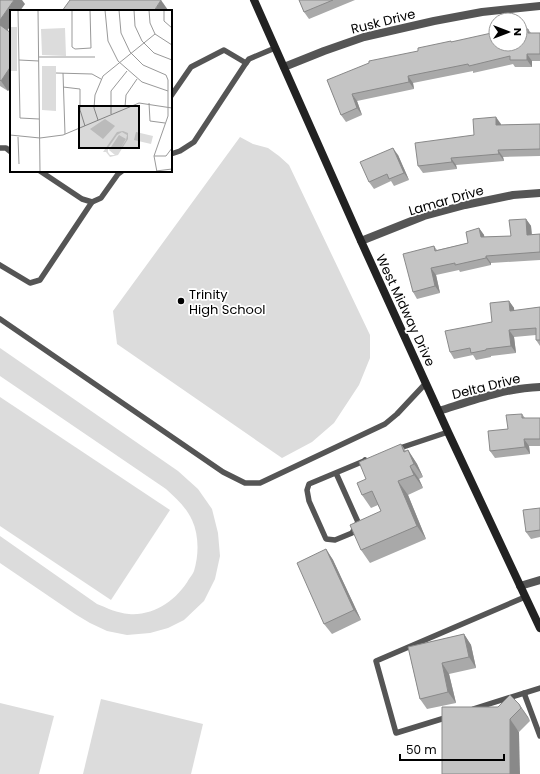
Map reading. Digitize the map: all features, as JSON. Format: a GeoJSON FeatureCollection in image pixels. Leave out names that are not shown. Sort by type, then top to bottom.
{"type":"FeatureCollection","features":[{"type":"Feature","properties":{"kind":"street","name":"West Midway Drive"},"geometry":{"type":"LineString","coordinates":[[254,0],[361,242],[438,411],[540,628]]}},
{"type":"Feature","properties":{"kind":"street","name":"Rusk Drive"},"geometry":{"type":"LineString","coordinates":[[284,68],[324,51],[364,37],[482,12],[540,6]]}},
{"type":"Feature","properties":{"kind":"street","name":"Lamar Drive"},"geometry":{"type":"LineString","coordinates":[[361,242],[424,216],[465,205],[513,195],[540,193]]}},
{"type":"Feature","properties":{"kind":"street","name":"Delta Drive"},"geometry":{"type":"LineString","coordinates":[[438,411],[489,396],[528,387],[540,387]]}},
{"type":"Feature","properties":{"kind":"street"},"geometry":{"type":"LineString","coordinates":[[520,586],[540,580]]}},
{"type":"Feature","properties":{"kind":"lane"},"geometry":{"type":"LineString","coordinates":[[172,154],[180,151],[194,142],[249,59],[275,48]]}},
{"type":"Feature","properties":{"kind":"lane"},"geometry":{"type":"LineString","coordinates":[[172,95],[191,67],[224,50],[246,63]]}},
{"type":"Feature","properties":{"kind":"lane"},"geometry":{"type":"LineString","coordinates":[[0,148],[6,148],[10,151]]}},
{"type":"Feature","properties":{"kind":"lane"},"geometry":{"type":"LineString","coordinates":[[42,172],[82,199],[92,202]]}},
{"type":"Feature","properties":{"kind":"lane"},"geometry":{"type":"LineString","coordinates":[[0,265],[30,283],[40,280],[92,202],[101,198],[121,172]]}},
{"type":"Feature","properties":{"kind":"lane"},"geometry":{"type":"LineString","coordinates":[[0,320],[223,472],[245,483],[260,483],[385,424],[397,414],[426,383]]}},
{"type":"Feature","properties":{"kind":"lane"},"geometry":{"type":"LineString","coordinates":[[392,450],[448,432]]}},
{"type":"Feature","properties":{"kind":"lane"},"geometry":{"type":"LineString","coordinates":[[336,473],[358,522],[352,533],[335,540],[326,539],[309,501],[307,490],[309,484],[371,458]]}},
{"type":"Feature","properties":{"kind":"lane"},"geometry":{"type":"LineString","coordinates":[[456,714],[396,733],[376,660],[525,597]]}},
{"type":"Feature","properties":{"kind":"lane"},"geometry":{"type":"LineString","coordinates":[[464,712],[540,688]]}},
{"type":"Feature","properties":{"kind":"lane"},"geometry":{"type":"LineString","coordinates":[[524,693],[540,736]]}},
{"type":"Feature","properties":{"kind":"shaded area"},"geometry":{"type":"Polygon","coordinates":[[[240,137],[253,144],[268,148],[289,165],[370,335],[370,358],[359,385],[334,423],[312,442],[282,458],[117,344],[113,311],[240,137]]]}},
{"type":"Feature","properties":{"kind":"shaded area"},"geometry":{"type":"Polygon","coordinates":[[[0,348],[178,471],[198,489],[212,509],[218,533],[220,556],[215,579],[204,601],[184,620],[168,628],[150,633],[127,635],[107,631],[75,614],[0,563],[0,536],[97,604],[120,613],[138,614],[164,605],[178,594],[194,572],[198,545],[196,532],[190,515],[166,489],[0,376],[0,348]]]}},
{"type":"Feature","properties":{"kind":"shaded area"},"geometry":{"type":"Polygon","coordinates":[[[0,397],[170,510],[111,600],[0,526],[0,397]]]}},
{"type":"Feature","properties":{"kind":"shaded area"},"geometry":{"type":"Polygon","coordinates":[[[101,699],[203,724],[191,774],[83,774],[101,699]]]}},
{"type":"Feature","properties":{"kind":"shaded area"},"geometry":{"type":"Polygon","coordinates":[[[0,703],[54,716],[39,774],[0,774],[0,703]]]}},
{"type":"Feature","properties":{"kind":"building"},"geometry":{"type":"Polygon","coordinates":[[[0,0],[14,0],[0,20],[0,0]]]}},
{"type":"Feature","properties":{"kind":"building"},"geometry":{"type":"Polygon","coordinates":[[[70,0],[161,0],[155,10],[63,10],[70,0]]]}},
{"type":"Feature","properties":{"kind":"building"},"geometry":{"type":"Polygon","coordinates":[[[299,0],[333,0],[304,12],[299,0]]]}},
{"type":"Feature","properties":{"kind":"building"},"geometry":{"type":"Polygon","coordinates":[[[0,25],[10,32],[10,68],[1,81],[0,25]]]}},
{"type":"Feature","properties":{"kind":"building"},"geometry":{"type":"Polygon","coordinates":[[[528,33],[540,33],[540,54],[527,54],[527,60],[510,60],[510,56],[469,66],[468,64],[408,76],[409,82],[352,94],[357,108],[341,115],[327,80],[369,63],[369,61],[418,51],[418,48],[488,34],[488,52],[528,52],[528,33]]]}},
{"type":"Feature","properties":{"kind":"building"},"geometry":{"type":"Polygon","coordinates":[[[496,117],[496,125],[540,124],[540,149],[498,150],[499,154],[451,158],[452,162],[418,166],[415,143],[474,135],[473,119],[496,117]]]}},
{"type":"Feature","properties":{"kind":"building"},"geometry":{"type":"Polygon","coordinates":[[[393,148],[404,173],[389,179],[387,174],[369,182],[360,162],[393,148]]]}},
{"type":"Feature","properties":{"kind":"building"},"geometry":{"type":"Polygon","coordinates":[[[526,219],[527,235],[540,234],[540,252],[486,256],[486,258],[455,265],[455,263],[431,268],[435,286],[413,292],[403,254],[434,246],[435,251],[468,243],[466,232],[479,228],[481,237],[511,236],[509,220],[526,219]]]}},
{"type":"Feature","properties":{"kind":"building"},"geometry":{"type":"Polygon","coordinates":[[[509,301],[510,311],[540,307],[540,340],[536,340],[536,328],[509,330],[511,346],[486,349],[471,353],[470,348],[450,352],[445,331],[492,322],[490,303],[509,301]]]}},
{"type":"Feature","properties":{"kind":"building"},"geometry":{"type":"Polygon","coordinates":[[[522,414],[522,418],[540,418],[540,439],[524,439],[525,447],[490,451],[488,431],[508,429],[506,415],[522,414]]]}},
{"type":"Feature","properties":{"kind":"building"},"geometry":{"type":"Polygon","coordinates":[[[401,444],[404,452],[408,450],[414,464],[410,466],[414,475],[398,481],[417,526],[361,550],[350,525],[381,511],[372,491],[362,495],[357,483],[366,479],[359,462],[401,444]]]}},
{"type":"Feature","properties":{"kind":"building"},"geometry":{"type":"Polygon","coordinates":[[[540,508],[540,530],[526,532],[523,510],[540,508]]]}},
{"type":"Feature","properties":{"kind":"building"},"geometry":{"type":"Polygon","coordinates":[[[326,549],[354,610],[324,624],[297,563],[326,549]]]}},
{"type":"Feature","properties":{"kind":"building"},"geometry":{"type":"Polygon","coordinates":[[[464,634],[469,657],[442,663],[448,692],[420,699],[408,647],[464,634]]]}},
{"type":"Feature","properties":{"kind":"building"},"geometry":{"type":"Polygon","coordinates":[[[510,695],[521,708],[510,719],[510,774],[442,774],[442,707],[498,707],[510,695]]]}},
{"type":"Feature","properties":{"kind":"place","name":"Trinity High School"},"geometry":{"type":"Point","coordinates":[181,301]}}]}
